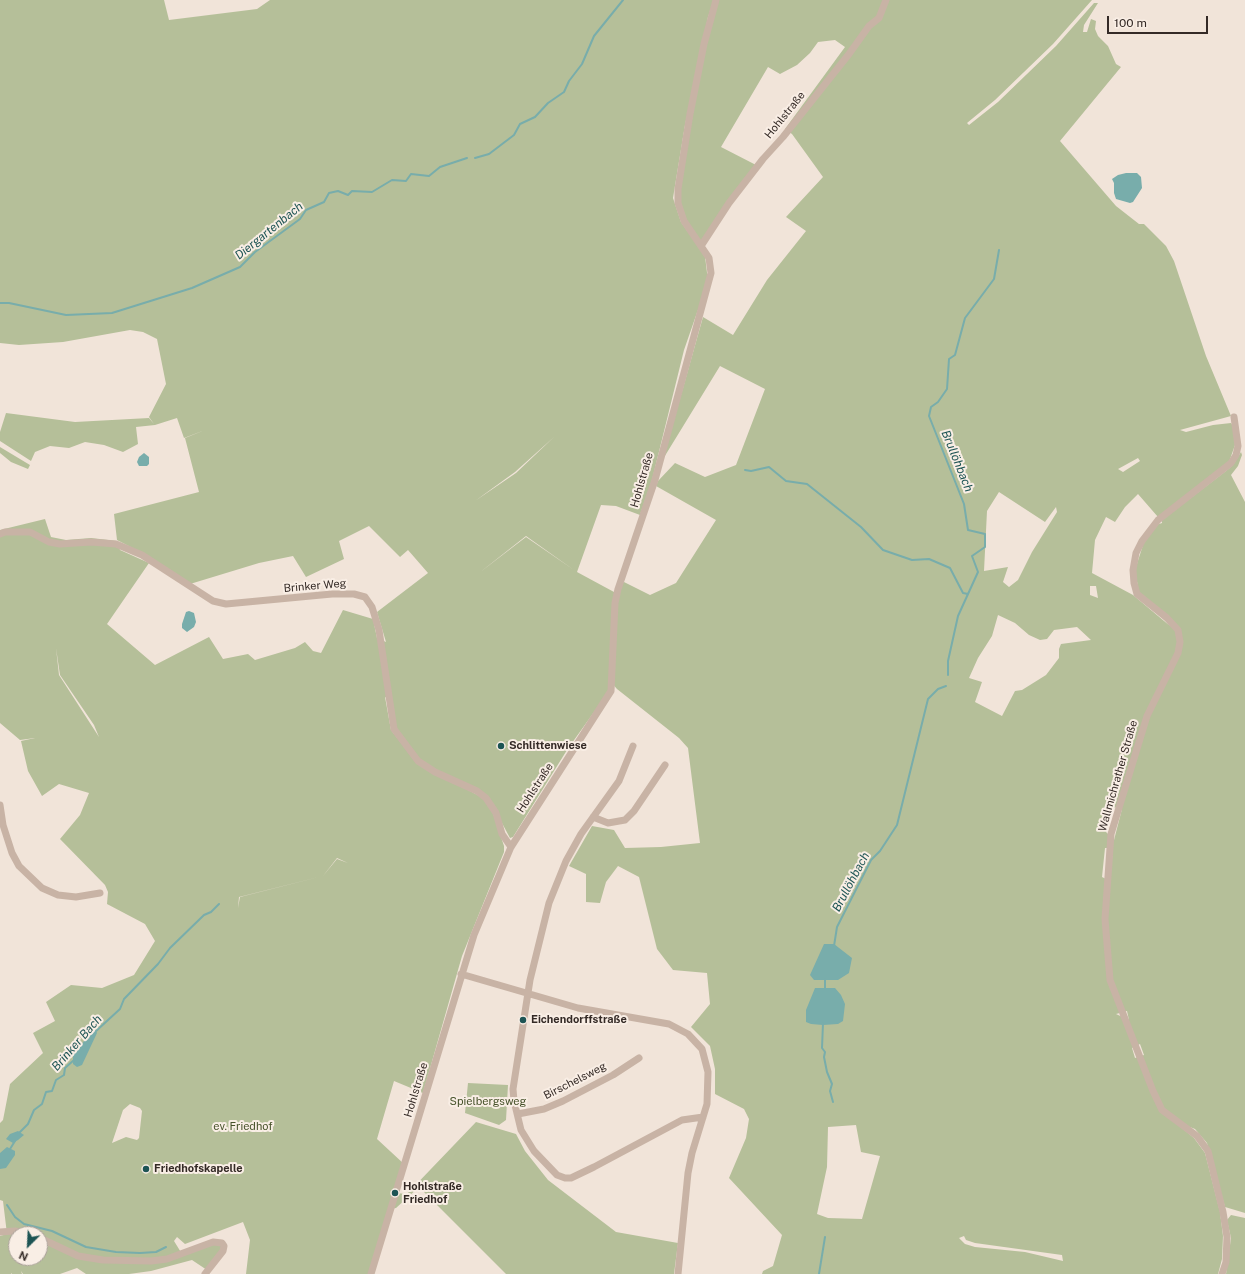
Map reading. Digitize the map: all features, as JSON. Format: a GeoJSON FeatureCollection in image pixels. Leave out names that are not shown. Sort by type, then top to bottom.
{"type":"FeatureCollection","features":[{"type":"Feature","properties":{"kind":"street","name":"Hohlstraße"},"geometry":{"type":"LineString","coordinates":[[371,1274],[430,1084],[461,974],[474,935],[511,847],[611,691],[615,602],[618,589],[654,480],[711,273],[709,258],[684,221],[678,203],[678,189],[690,114],[704,44],[716,0]]}},
{"type":"Feature","properties":{"kind":"street","name":"Hohlstraße"},"geometry":{"type":"LineString","coordinates":[[701,246],[729,203],[763,159],[849,54],[869,26],[879,18],[886,0]]}},
{"type":"Feature","properties":{"kind":"street","name":"Wallmichrather Straße"},"geometry":{"type":"LineString","coordinates":[[1222,1274],[1226,1262],[1227,1237],[1224,1212],[1208,1151],[1197,1136],[1162,1110],[1153,1091],[1110,980],[1105,918],[1111,834],[1147,716],[1178,653],[1180,642],[1178,630],[1167,618],[1138,594],[1134,583],[1133,570],[1136,554],[1142,541],[1158,520],[1231,463],[1236,455],[1238,446],[1234,417]]}},
{"type":"Feature","properties":{"kind":"street","name":"Brinker Weg"},"geometry":{"type":"LineString","coordinates":[[0,534],[5,532],[30,532],[49,542],[60,544],[91,542],[116,544],[142,555],[213,601],[226,604],[332,594],[354,594],[366,597],[372,607],[379,630],[394,729],[418,761],[436,772],[476,791],[486,798],[496,813],[502,834],[511,847]]}},
{"type":"Feature","properties":{"kind":"street"},"geometry":{"type":"LineString","coordinates":[[634,746],[619,782],[594,817],[566,861],[555,886],[542,929],[528,994],[513,1089],[521,1130],[534,1151],[557,1175],[565,1178],[571,1178],[594,1167],[682,1120],[703,1117]]}},
{"type":"Feature","properties":{"kind":"street"},"geometry":{"type":"LineString","coordinates":[[594,817],[608,823],[625,820],[634,811],[664,765]]}},
{"type":"Feature","properties":{"kind":"street"},"geometry":{"type":"LineString","coordinates":[[0,805],[3,825],[12,853],[19,866],[42,888],[58,895],[76,897],[100,893]]}},
{"type":"Feature","properties":{"kind":"street"},"geometry":{"type":"LineString","coordinates":[[461,974],[528,994],[614,1016],[669,1024],[688,1034],[702,1049],[708,1072],[707,1104],[692,1153],[688,1173],[678,1274]]}},
{"type":"Feature","properties":{"kind":"street","name":"Birschelsweg"},"geometry":{"type":"LineString","coordinates":[[518,1114],[544,1108],[563,1101],[613,1075],[639,1058]]}},
{"type":"Feature","properties":{"kind":"street"},"geometry":{"type":"LineString","coordinates":[[48,1242],[78,1256],[103,1260],[162,1260],[213,1242],[222,1242],[224,1246],[223,1251],[205,1274]]}},
{"type":"Feature","properties":{"kind":"green space","name":"ev. Friedhof"},"geometry":{"type":"Polygon","coordinates":[[[0,0],[164,0],[169,20],[257,9],[270,0],[714,0],[708,17],[685,125],[673,198],[681,222],[705,256],[708,281],[684,350],[652,480],[640,515],[616,506],[601,505],[577,572],[614,592],[624,582],[650,595],[676,583],[716,520],[656,486],[658,481],[675,463],[705,477],[736,465],[765,389],[720,366],[663,459],[703,317],[733,335],[767,280],[806,231],[786,217],[823,177],[792,134],[785,129],[845,47],[835,40],[818,42],[810,53],[797,65],[780,74],[768,67],[721,147],[756,165],[701,242],[685,220],[680,203],[679,188],[706,44],[718,0],[1092,0],[1053,44],[995,100],[967,123],[969,125],[998,102],[1056,46],[1094,3],[1098,3],[1084,25],[1083,32],[1087,32],[1091,19],[1096,21],[1095,29],[1098,36],[1108,46],[1116,64],[1121,67],[1060,141],[1116,206],[1139,224],[1144,224],[1166,246],[1174,261],[1206,356],[1231,416],[1180,430],[1186,432],[1213,425],[1231,423],[1233,426],[1235,445],[1229,462],[1158,517],[1138,494],[1125,507],[1115,522],[1106,517],[1095,540],[1092,573],[1133,595],[1170,626],[1139,593],[1135,570],[1144,542],[1156,525],[1162,523],[1162,520],[1233,465],[1241,452],[1242,455],[1238,466],[1231,475],[1245,502],[1245,1213],[1225,1207],[1207,1143],[1195,1129],[1187,1126],[1183,1129],[1194,1138],[1205,1153],[1220,1212],[1223,1236],[1222,1259],[1218,1274],[762,1274],[763,1271],[773,1266],[782,1235],[729,1178],[746,1138],[749,1119],[744,1109],[715,1094],[715,1069],[710,1046],[691,1027],[710,1004],[707,973],[673,970],[657,949],[639,877],[618,866],[606,882],[600,903],[586,902],[586,874],[569,866],[592,826],[614,830],[625,848],[661,847],[700,843],[688,748],[679,738],[617,689],[610,681],[609,691],[567,750],[513,837],[510,838],[488,797],[437,771],[421,761],[396,729],[391,700],[385,697],[391,730],[417,763],[485,799],[493,813],[504,846],[504,852],[462,956],[423,1093],[394,1081],[377,1139],[404,1164],[396,1193],[407,1194],[476,1122],[516,1134],[525,1151],[548,1180],[616,1232],[678,1243],[674,1274],[506,1274],[419,1187],[396,1208],[390,1209],[371,1274],[246,1274],[250,1240],[243,1222],[185,1244],[177,1237],[174,1241],[182,1254],[213,1242],[224,1246],[207,1270],[192,1260],[151,1271],[129,1274],[86,1274],[77,1268],[60,1274],[23,1274],[21,1271],[22,1274],[0,1274],[0,1236],[7,1234],[3,1201],[0,1200],[0,1123],[3,1120],[10,1084],[43,1053],[33,1033],[55,1021],[46,1002],[71,985],[102,988],[134,975],[155,941],[145,924],[107,904],[108,892],[105,885],[60,839],[80,815],[89,793],[59,784],[42,796],[28,771],[21,741],[35,738],[20,740],[0,723],[0,530],[45,519],[51,537],[66,540],[91,538],[117,541],[120,550],[149,563],[107,624],[155,665],[209,637],[223,659],[248,654],[255,660],[295,648],[305,642],[313,651],[321,653],[343,610],[373,619],[377,638],[386,642],[377,612],[428,573],[408,550],[400,557],[369,526],[339,541],[344,559],[306,577],[293,556],[259,563],[190,584],[144,554],[117,540],[114,514],[199,492],[185,438],[205,430],[184,438],[177,418],[155,425],[136,427],[138,444],[123,452],[104,445],[85,442],[69,448],[50,446],[35,452],[31,461],[0,441],[0,432],[6,413],[75,422],[149,418],[154,424],[149,417],[166,384],[157,339],[143,332],[130,330],[63,342],[19,345],[0,343],[0,0]],[[554,437],[515,472],[475,501],[516,473],[554,437]],[[1138,458],[1118,469],[1123,472],[1140,461],[1138,458]],[[999,492],[987,511],[984,571],[1008,567],[1003,582],[1009,587],[1018,580],[1032,552],[1057,512],[1056,507],[1045,522],[999,492]],[[526,536],[479,573],[526,537],[574,570],[526,536]],[[1090,586],[1090,595],[1098,598],[1096,586],[1090,586]],[[998,615],[992,636],[978,658],[969,678],[982,682],[975,702],[1002,716],[1015,691],[1022,690],[1046,675],[1059,658],[1059,649],[1061,644],[1091,640],[1077,627],[1054,630],[1047,639],[1040,640],[1029,635],[1015,623],[998,615]],[[56,648],[59,675],[99,737],[94,725],[60,675],[56,648]],[[1113,807],[1106,832],[1114,840],[1122,809],[1113,807]],[[1105,848],[1102,877],[1110,881],[1113,848],[1105,848]],[[337,858],[323,876],[337,859],[348,863],[337,858]],[[323,876],[239,897],[238,908],[240,897],[323,876]],[[1127,1011],[1116,1014],[1129,1020],[1127,1011]],[[1140,1044],[1132,1048],[1135,1058],[1144,1055],[1140,1044]],[[130,1104],[123,1110],[112,1143],[126,1137],[137,1140],[139,1138],[142,1111],[140,1108],[130,1104]],[[856,1125],[828,1127],[827,1167],[817,1214],[828,1218],[862,1219],[880,1156],[861,1152],[856,1125]],[[964,1236],[959,1238],[965,1244],[975,1247],[1025,1252],[1063,1261],[1062,1255],[975,1243],[966,1240],[964,1236]]]}},
{"type":"Feature","properties":{"kind":"green space"},"geometry":{"type":"Polygon","coordinates":[[[0,447],[30,465],[28,469],[11,462],[0,453],[0,447]]]}},
{"type":"Feature","properties":{"kind":"green space","name":"Spielbergsweg"},"geometry":{"type":"Polygon","coordinates":[[[468,1083],[508,1085],[506,1120],[499,1125],[465,1113],[468,1083]]]}},
{"type":"Feature","properties":{"kind":"green space"},"geometry":{"type":"Polygon","coordinates":[[[1231,1215],[1245,1218],[1245,1274],[1226,1274],[1231,1238],[1227,1220],[1231,1215]]]}},
{"type":"Feature","properties":{"kind":"water"},"geometry":{"type":"Polygon","coordinates":[[[1137,173],[1141,177],[1142,188],[1133,202],[1130,203],[1116,199],[1112,179],[1118,175],[1137,173]]]}},
{"type":"Feature","properties":{"kind":"water"},"geometry":{"type":"Polygon","coordinates":[[[144,453],[149,457],[149,464],[147,466],[139,466],[137,462],[139,457],[144,453]]]}},
{"type":"Feature","properties":{"kind":"water"},"geometry":{"type":"Polygon","coordinates":[[[189,611],[194,613],[196,622],[194,627],[187,632],[182,628],[182,624],[186,612],[189,611]]]}},
{"type":"Feature","properties":{"kind":"water"},"geometry":{"type":"Polygon","coordinates":[[[824,944],[834,944],[852,958],[849,973],[838,980],[814,980],[810,975],[824,944]]]}},
{"type":"Feature","properties":{"kind":"water"},"geometry":{"type":"Polygon","coordinates":[[[815,988],[835,988],[841,995],[845,1004],[843,1021],[838,1024],[823,1025],[806,1022],[806,1010],[815,988]]]}},
{"type":"Feature","properties":{"kind":"water"},"geometry":{"type":"Polygon","coordinates":[[[96,1031],[97,1033],[82,1065],[77,1067],[73,1064],[73,1054],[92,1032],[96,1031]]]}},
{"type":"Feature","properties":{"kind":"water"},"geometry":{"type":"Polygon","coordinates":[[[18,1131],[24,1135],[18,1140],[13,1143],[6,1139],[10,1134],[18,1131]]]}},
{"type":"Feature","properties":{"kind":"water"},"geometry":{"type":"Polygon","coordinates":[[[7,1147],[15,1151],[15,1155],[6,1168],[0,1169],[0,1153],[7,1147]]]}},
{"type":"Feature","properties":{"kind":"waterway","name":"Diergartenbach"},"geometry":{"type":"LineString","coordinates":[[475,158],[489,154],[514,135],[520,124],[535,117],[548,103],[564,92],[569,81],[582,64],[594,36],[623,0]]}},
{"type":"Feature","properties":{"kind":"waterway","name":"Diergartenbach"},"geometry":{"type":"LineString","coordinates":[[0,303],[9,303],[66,315],[112,313],[192,288],[240,267],[255,252],[300,219],[306,210],[324,202],[329,193],[338,191],[348,195],[352,191],[372,192],[392,180],[406,181],[411,174],[429,176],[440,167],[467,158]]}},
{"type":"Feature","properties":{"kind":"waterway","name":"Brullöhbach"},"geometry":{"type":"LineString","coordinates":[[948,675],[948,661],[958,616],[978,572],[972,556],[985,547],[985,534],[968,530],[964,504],[929,416],[931,407],[938,402],[947,389],[949,359],[955,355],[965,318],[994,279],[999,250]]}},
{"type":"Feature","properties":{"kind":"waterway"},"geometry":{"type":"LineString","coordinates":[[745,470],[751,471],[769,467],[786,481],[807,484],[861,527],[883,550],[912,560],[929,559],[950,568],[963,593],[968,594]]}},
{"type":"Feature","properties":{"kind":"waterway","name":"Brullöhbach"},"geometry":{"type":"LineString","coordinates":[[834,946],[837,927],[871,860],[880,851],[897,825],[928,699],[938,689],[946,686]]}},
{"type":"Feature","properties":{"kind":"waterway","name":"Brinker Bach"},"geometry":{"type":"LineString","coordinates":[[95,1032],[120,1009],[124,999],[158,964],[170,948],[204,915],[211,912],[219,904]]}},
{"type":"Feature","properties":{"kind":"waterway","name":"Brullöhbach"},"geometry":{"type":"LineString","coordinates":[[825,979],[825,989]]}},
{"type":"Feature","properties":{"kind":"waterway","name":"Brullöhbach"},"geometry":{"type":"LineString","coordinates":[[823,1023],[822,1048],[825,1052],[824,1057],[827,1072],[832,1084],[830,1091],[833,1102]]}},
{"type":"Feature","properties":{"kind":"waterway","name":"Brinker Bach"},"geometry":{"type":"LineString","coordinates":[[20,1132],[28,1124],[34,1110],[42,1104],[46,1092],[52,1091],[56,1080],[64,1075],[65,1068],[74,1060]]}},
{"type":"Feature","properties":{"kind":"waterway","name":"Brinker Bach"},"geometry":{"type":"LineString","coordinates":[[10,1149],[15,1141]]}},
{"type":"Feature","properties":{"kind":"waterway"},"geometry":{"type":"LineString","coordinates":[[7,1205],[15,1217],[24,1224],[52,1231],[86,1247],[116,1252],[140,1253],[156,1252],[166,1247]]}},
{"type":"Feature","properties":{"kind":"waterway","name":"Brullöhbach"},"geometry":{"type":"LineString","coordinates":[[819,1274],[825,1237]]}},
{"type":"Feature","properties":{"kind":"place","name":"Schlittenwiese"},"geometry":{"type":"Point","coordinates":[501,746]}},
{"type":"Feature","properties":{"kind":"place","name":"Eichendorffstraße"},"geometry":{"type":"Point","coordinates":[523,1020]}},
{"type":"Feature","properties":{"kind":"place","name":"Friedhofskapelle"},"geometry":{"type":"Point","coordinates":[146,1169]}},
{"type":"Feature","properties":{"kind":"place","name":"Hohlstraße Friedhof"},"geometry":{"type":"Point","coordinates":[395,1193]}}]}
